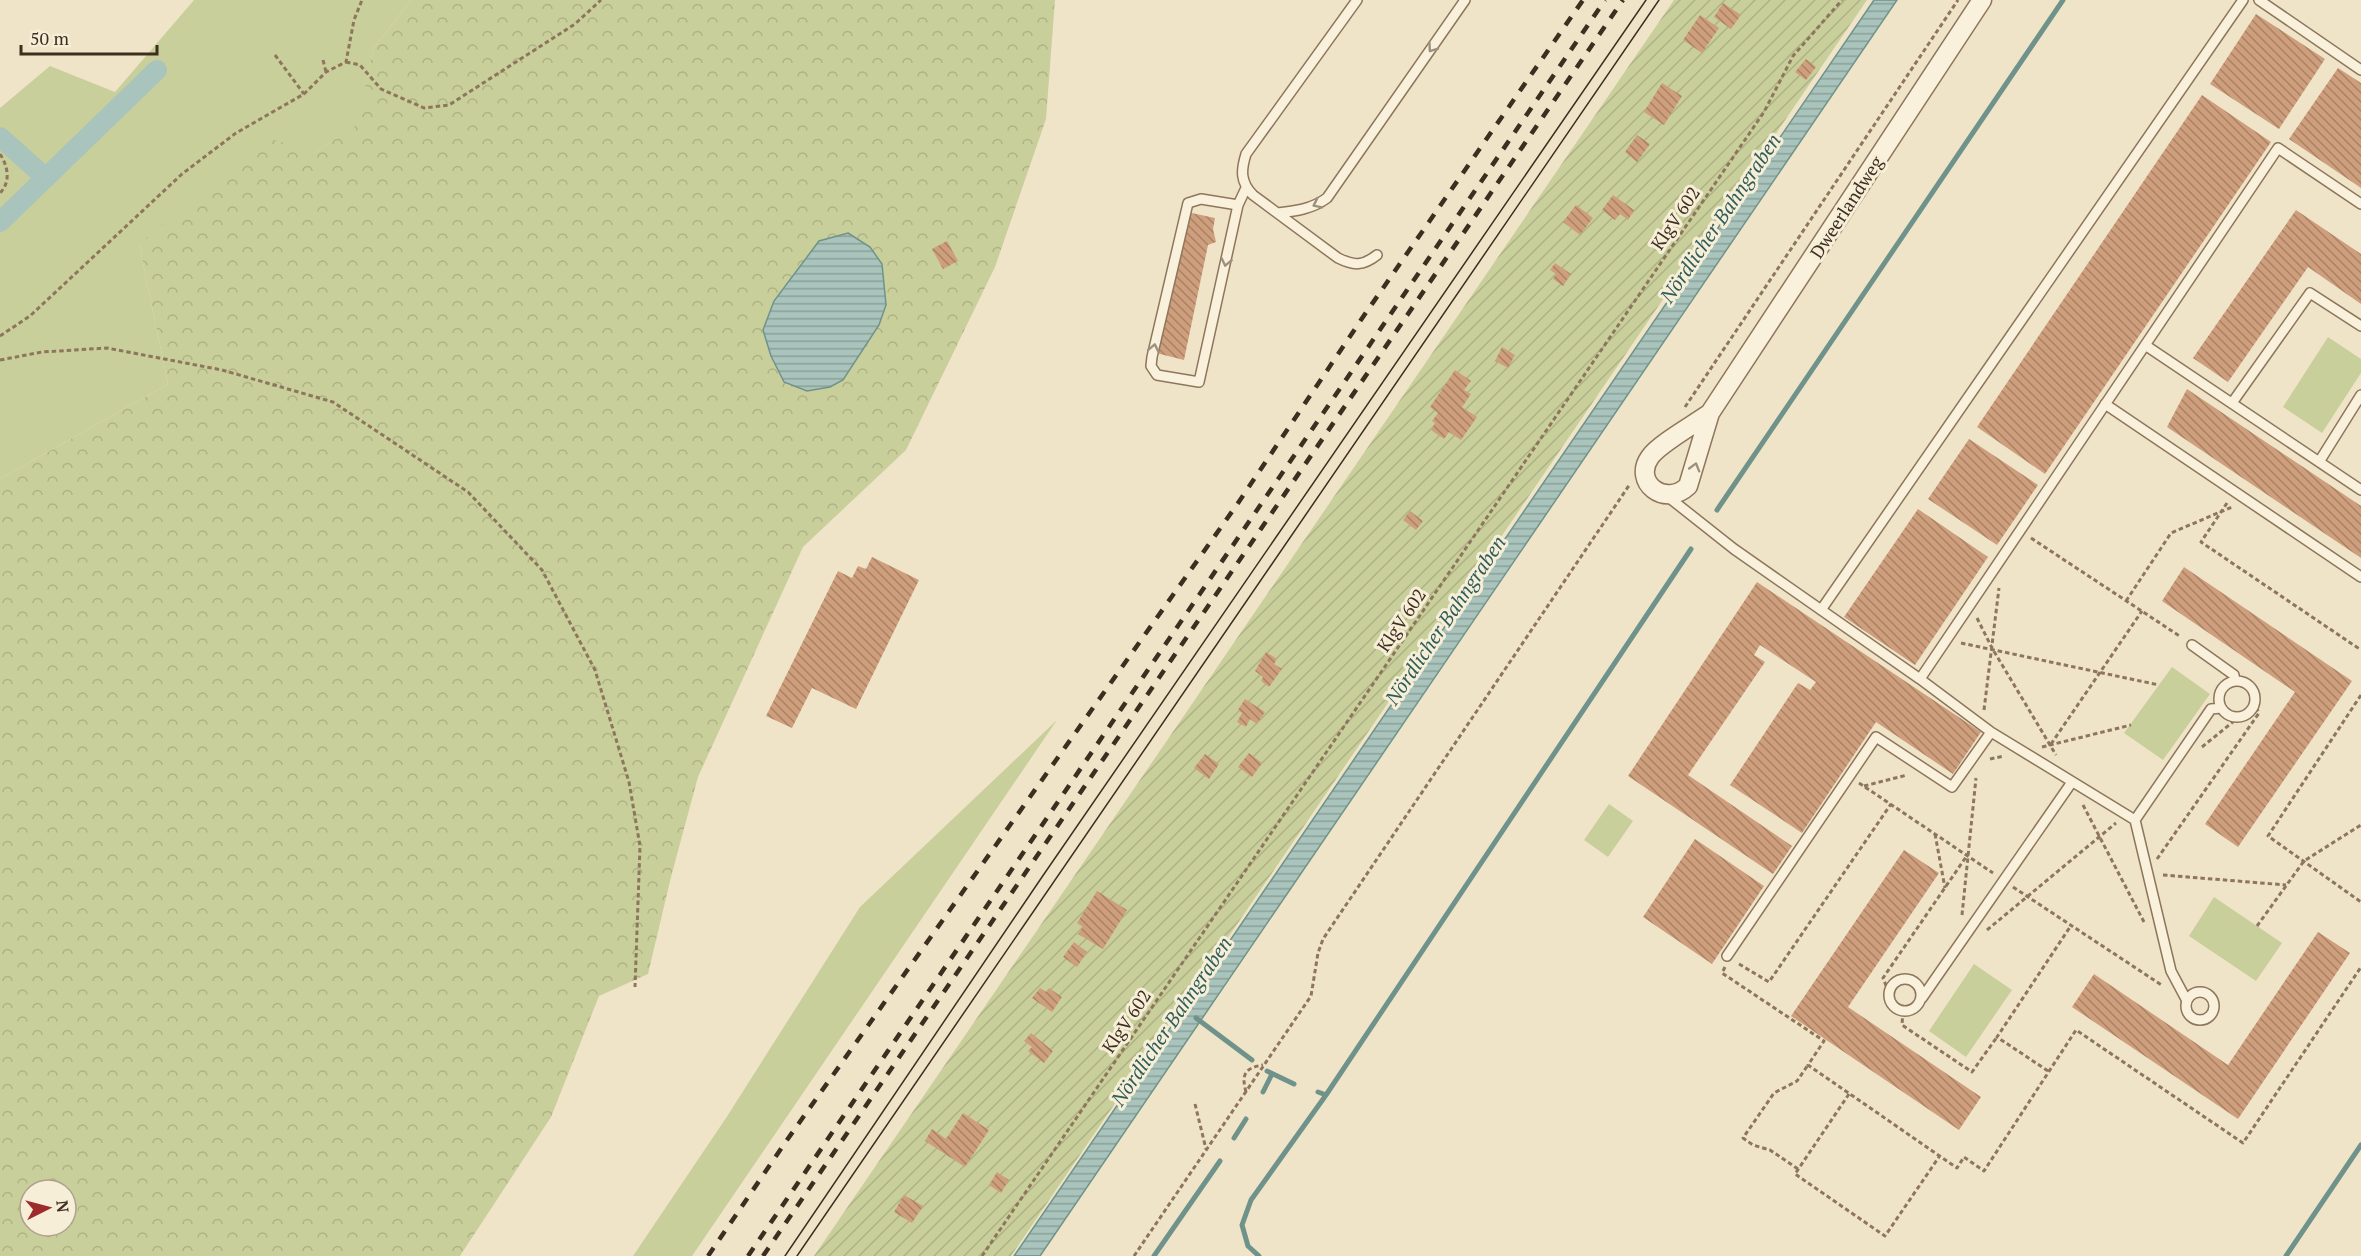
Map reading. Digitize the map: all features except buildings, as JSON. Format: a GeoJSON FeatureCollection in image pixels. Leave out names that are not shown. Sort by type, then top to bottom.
{"type":"FeatureCollection","features":[{"type":"Feature","properties":{"kind":"street","name":"Dweerlandweg"},"geometry":{"type":"LineString","coordinates":[[1665,495],[1682,492],[1688,486],[1710,413],[1982,0]]}},
{"type":"Feature","properties":{"kind":"street","name":"Dweerlandweg"},"geometry":{"type":"LineString","coordinates":[[1645,472],[1650,457],[1710,413]]}},
{"type":"Feature","properties":{"kind":"street"},"geometry":{"type":"LineString","coordinates":[[1645,472],[1650,486],[1665,495]]}},
{"type":"Feature","properties":{"kind":"lane"},"geometry":{"type":"LineString","coordinates":[[1238,205],[1201,199],[1188,203],[1152,357],[1151,366],[1157,375],[1199,382],[1238,205],[1246,188],[1242,170],[1246,154],[1357,0]]}},
{"type":"Feature","properties":{"kind":"lane"},"geometry":{"type":"LineString","coordinates":[[1278,213],[1303,210],[1320,204],[1327,198],[1465,0]]}},
{"type":"Feature","properties":{"kind":"lane"},"geometry":{"type":"LineString","coordinates":[[1821,610],[2243,0]]}},
{"type":"Feature","properties":{"kind":"lane"},"geometry":{"type":"LineString","coordinates":[[2259,0],[2361,70]]}},
{"type":"Feature","properties":{"kind":"lane"},"geometry":{"type":"LineString","coordinates":[[1920,679],[2278,148],[2361,204]]}},
{"type":"Feature","properties":{"kind":"lane"},"geometry":{"type":"LineString","coordinates":[[1246,188],[1338,258],[1361,265],[1377,255]]}},
{"type":"Feature","properties":{"kind":"lane"},"geometry":{"type":"LineString","coordinates":[[2232,404],[2310,292],[2361,326]]}},
{"type":"Feature","properties":{"kind":"lane"},"geometry":{"type":"LineString","coordinates":[[2145,345],[2361,490]]}},
{"type":"Feature","properties":{"kind":"lane"},"geometry":{"type":"LineString","coordinates":[[2319,462],[2361,395]]}},
{"type":"Feature","properties":{"kind":"lane"},"geometry":{"type":"LineString","coordinates":[[2105,404],[2361,577]]}},
{"type":"Feature","properties":{"kind":"lane"},"geometry":{"type":"LineString","coordinates":[[1665,495],[1734,549],[1920,679],[1991,732],[2134,820],[2170,971],[2187,1001]]}},
{"type":"Feature","properties":{"kind":"lane"},"geometry":{"type":"LineString","coordinates":[[2192,645],[2234,675],[2235,681]]}},
{"type":"Feature","properties":{"kind":"lane"},"geometry":{"type":"LineString","coordinates":[[2242,682],[2253,690],[2254,704],[2251,710],[2239,717],[2226,713],[2221,708],[2219,694],[2228,683],[2242,682]]}},
{"type":"Feature","properties":{"kind":"lane"},"geometry":{"type":"LineString","coordinates":[[2134,820],[2211,710],[2221,708]]}},
{"type":"Feature","properties":{"kind":"lane"},"geometry":{"type":"LineString","coordinates":[[1729,958],[1876,737],[1952,787],[1991,732]]}},
{"type":"Feature","properties":{"kind":"lane"},"geometry":{"type":"LineString","coordinates":[[1922,998],[1919,985],[1908,979],[1896,981],[1889,993],[1892,1005],[1903,1011],[1915,1009],[2072,782]]}},
{"type":"Feature","properties":{"kind":"path"},"geometry":{"type":"LineString","coordinates":[[346,62],[354,20],[362,0]]}},
{"type":"Feature","properties":{"kind":"path"},"geometry":{"type":"LineString","coordinates":[[0,336],[30,316],[182,174],[236,133],[304,94],[326,72],[346,62],[360,65],[381,89],[424,108],[449,105],[576,24],[601,0]]}},
{"type":"Feature","properties":{"kind":"path","name":"KlgV 602"},"geometry":{"type":"LineString","coordinates":[[982,1256],[1764,112],[1793,56],[1842,0]]}},
{"type":"Feature","properties":{"kind":"path"},"geometry":{"type":"LineString","coordinates":[[1680,415],[1958,0]]}},
{"type":"Feature","properties":{"kind":"path"},"geometry":{"type":"LineString","coordinates":[[275,55],[304,94]]}},
{"type":"Feature","properties":{"kind":"path"},"geometry":{"type":"LineString","coordinates":[[323,60],[326,72]]}},
{"type":"Feature","properties":{"kind":"path"},"geometry":{"type":"LineString","coordinates":[[0,154],[8,168],[5,188],[0,193]]}},
{"type":"Feature","properties":{"kind":"path"},"geometry":{"type":"LineString","coordinates":[[0,360],[42,352],[107,348],[222,370],[333,402],[468,492],[542,570],[595,670],[629,782],[640,846],[634,987]]}},
{"type":"Feature","properties":{"kind":"path"},"geometry":{"type":"LineString","coordinates":[[1134,1256],[1311,996],[1318,953],[1323,939],[1627,486],[1645,472]]}},
{"type":"Feature","properties":{"kind":"path"},"geometry":{"type":"LineString","coordinates":[[2235,491],[2201,542],[2360,649]]}},
{"type":"Feature","properties":{"kind":"path"},"geometry":{"type":"LineString","coordinates":[[2126,601],[2171,533],[2247,500]]}},
{"type":"Feature","properties":{"kind":"path"},"geometry":{"type":"LineString","coordinates":[[2019,531],[2192,645]]}},
{"type":"Feature","properties":{"kind":"path"},"geometry":{"type":"LineString","coordinates":[[2050,745],[2142,611]]}},
{"type":"Feature","properties":{"kind":"path"},"geometry":{"type":"LineString","coordinates":[[1946,640],[2159,685]]}},
{"type":"Feature","properties":{"kind":"path"},"geometry":{"type":"LineString","coordinates":[[2361,695],[2268,836],[2361,902]]}},
{"type":"Feature","properties":{"kind":"path"},"geometry":{"type":"LineString","coordinates":[[2147,873],[2259,713],[2254,704]]}},
{"type":"Feature","properties":{"kind":"path"},"geometry":{"type":"LineString","coordinates":[[1968,764],[2131,725]]}},
{"type":"Feature","properties":{"kind":"path"},"geometry":{"type":"LineString","coordinates":[[1837,794],[1926,770]]}},
{"type":"Feature","properties":{"kind":"path"},"geometry":{"type":"LineString","coordinates":[[1849,777],[1968,854],[2026,897],[2187,1001]]}},
{"type":"Feature","properties":{"kind":"path"},"geometry":{"type":"LineString","coordinates":[[1798,1169],[1770,1150],[1753,1145],[1743,1138],[1774,1093],[1797,1081],[1824,1041],[1722,973],[1729,958],[1769,981],[1891,804]]}},
{"type":"Feature","properties":{"kind":"path"},"geometry":{"type":"LineString","coordinates":[[1984,932],[2126,814]]}},
{"type":"Feature","properties":{"kind":"path"},"geometry":{"type":"LineString","coordinates":[[2257,926],[2304,861],[2361,825]]}},
{"type":"Feature","properties":{"kind":"path"},"geometry":{"type":"LineString","coordinates":[[1934,832],[1945,888]]}},
{"type":"Feature","properties":{"kind":"path"},"geometry":{"type":"LineString","coordinates":[[1889,993],[1883,978],[1968,854]]}},
{"type":"Feature","properties":{"kind":"path"},"geometry":{"type":"LineString","coordinates":[[2147,873],[2286,885]]}},
{"type":"Feature","properties":{"kind":"path"},"geometry":{"type":"LineString","coordinates":[[1903,1011],[1902,1025],[1972,1072],[2070,926]]}},
{"type":"Feature","properties":{"kind":"path"},"geometry":{"type":"LineString","coordinates":[[1808,1065],[1957,1168],[1964,1157],[1984,1171],[2076,1030],[2243,1143],[2361,967]]}},
{"type":"Feature","properties":{"kind":"path"},"geometry":{"type":"LineString","coordinates":[[1997,1037],[2048,1071]]}},
{"type":"Feature","properties":{"kind":"path"},"geometry":{"type":"LineString","coordinates":[[1246,1092],[1243,1082],[1245,1072],[1253,1066],[1264,1064]]}},
{"type":"Feature","properties":{"kind":"path"},"geometry":{"type":"LineString","coordinates":[[1850,1093],[1795,1174],[1885,1236],[1939,1157]]}},
{"type":"Feature","properties":{"kind":"path"},"geometry":{"type":"LineString","coordinates":[[1195,1104],[1206,1150]]}},
{"type":"Feature","properties":{"kind":"green space"},"geometry":{"type":"Polygon","coordinates":[[[194,0],[411,0],[373,49],[359,124],[314,153],[139,244],[168,384],[0,479],[0,108],[50,66],[115,92],[194,0]]]}},
{"type":"Feature","properties":{"kind":"green space"},"geometry":{"type":"Polygon","coordinates":[[[411,0],[1055,0],[1046,119],[995,267],[906,450],[803,547],[698,777],[648,974],[599,996],[551,1117],[460,1256],[0,1256],[0,479],[168,384],[139,244],[266,137],[314,153],[358,124],[373,49],[411,0]],[[882,264],[843,380],[879,325],[886,305],[882,264]]]}},
{"type":"Feature","properties":{"kind":"green space"},"geometry":{"type":"Polygon","coordinates":[[[1674,0],[1867,0],[1011,1256],[814,1256],[1674,0]]]}},
{"type":"Feature","properties":{"kind":"green space"},"geometry":{"type":"Polygon","coordinates":[[[2328,337],[2361,359],[2361,373],[2322,433],[2283,407],[2328,337]]]}},
{"type":"Feature","properties":{"kind":"green space"},"geometry":{"type":"Polygon","coordinates":[[[2172,667],[2210,694],[2163,760],[2124,733],[2172,667]]]}},
{"type":"Feature","properties":{"kind":"green space"},"geometry":{"type":"Polygon","coordinates":[[[1057,720],[692,1256],[633,1256],[726,1118],[860,907],[1057,720]]]}},
{"type":"Feature","properties":{"kind":"green space"},"geometry":{"type":"Polygon","coordinates":[[[1609,804],[1633,821],[1608,857],[1584,840],[1609,804]]]}},
{"type":"Feature","properties":{"kind":"green space"},"geometry":{"type":"Polygon","coordinates":[[[2214,897],[2282,943],[2256,981],[2189,936],[2214,897]]]}},
{"type":"Feature","properties":{"kind":"green space"},"geometry":{"type":"Polygon","coordinates":[[[1974,964],[2012,990],[1966,1057],[1929,1031],[1974,964]]]}},
{"type":"Feature","properties":{"kind":"water"},"geometry":{"type":"Polygon","coordinates":[[[1874,0],[1897,0],[1040,1256],[1014,1256],[1874,0]]]}},
{"type":"Feature","properties":{"kind":"water"},"geometry":{"type":"Polygon","coordinates":[[[848,233],[870,247],[882,264],[886,305],[879,325],[843,380],[830,387],[807,391],[784,382],[771,356],[763,330],[774,301],[819,241],[848,233]]]}},
{"type":"Feature","properties":{"kind":"waterway"},"geometry":{"type":"LineString","coordinates":[[1717,510],[2063,0]]}},
{"type":"Feature","properties":{"kind":"waterway"},"geometry":{"type":"LineString","coordinates":[[0,222],[157,70]]}},
{"type":"Feature","properties":{"kind":"waterway"},"geometry":{"type":"LineString","coordinates":[[0,137],[46,178]]}},
{"type":"Feature","properties":{"kind":"waterway"},"geometry":{"type":"LineString","coordinates":[[1259,1256],[1248,1246],[1242,1225],[1251,1200],[1326,1095],[1691,549]]}},
{"type":"Feature","properties":{"kind":"waterway","name":"Nördlicher Bahngraben"},"geometry":{"type":"LineString","coordinates":[[1196,1018],[1252,1060]]}},
{"type":"Feature","properties":{"kind":"waterway"},"geometry":{"type":"LineString","coordinates":[[1267,1071],[1294,1084]]}},
{"type":"Feature","properties":{"kind":"waterway"},"geometry":{"type":"LineString","coordinates":[[1263,1092],[1272,1074]]}},
{"type":"Feature","properties":{"kind":"waterway"},"geometry":{"type":"LineString","coordinates":[[1318,1092],[1326,1095]]}},
{"type":"Feature","properties":{"kind":"waterway"},"geometry":{"type":"LineString","coordinates":[[1234,1138],[1246,1119]]}},
{"type":"Feature","properties":{"kind":"waterway"},"geometry":{"type":"LineString","coordinates":[[2286,1256],[2361,1145]]}},
{"type":"Feature","properties":{"kind":"waterway"},"geometry":{"type":"LineString","coordinates":[[1154,1256],[1220,1161]]}},
{"type":"Feature","properties":{"kind":"tram line"},"geometry":{"type":"LineString","coordinates":[[785,1256],[1042,877],[1646,0]]}},
{"type":"Feature","properties":{"kind":"tram line"},"geometry":{"type":"LineString","coordinates":[[797,1256],[1659,0]]}},
{"type":"Feature","properties":{"kind":"railway"},"geometry":{"type":"LineString","coordinates":[[708,1256],[787,1140],[1236,506],[1365,314],[1583,0]]}},
{"type":"Feature","properties":{"kind":"railway"},"geometry":{"type":"LineString","coordinates":[[748,1256],[1605,0]]}},
{"type":"Feature","properties":{"kind":"railway"},"geometry":{"type":"LineString","coordinates":[[763,1256],[1623,0]]}}]}
